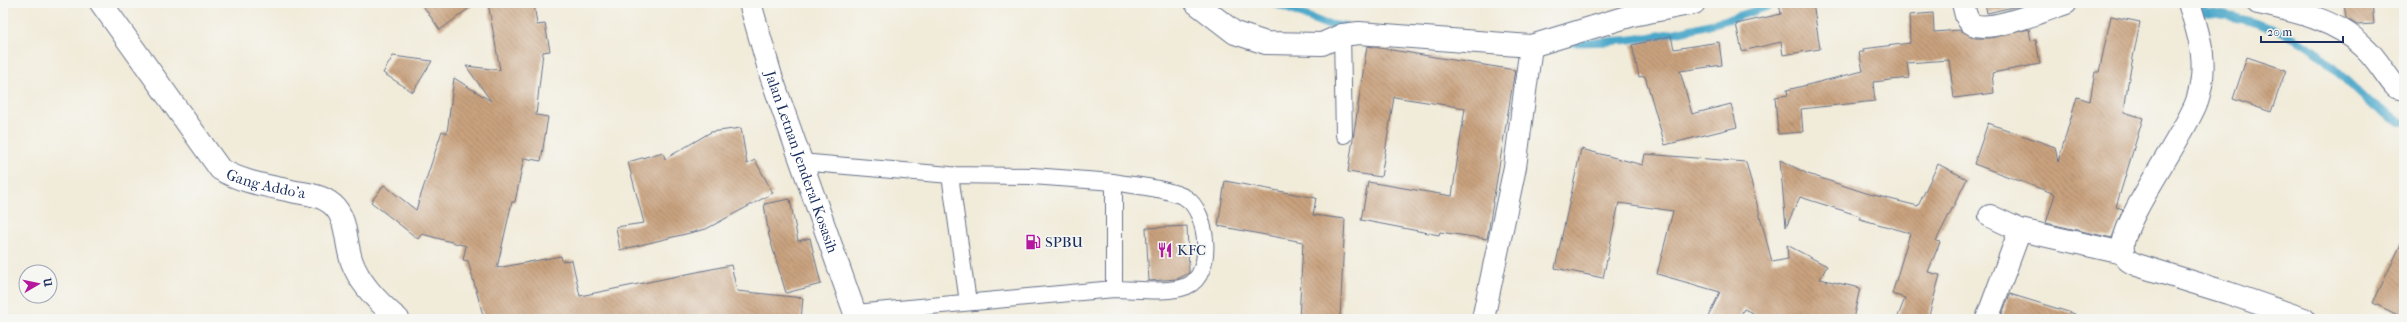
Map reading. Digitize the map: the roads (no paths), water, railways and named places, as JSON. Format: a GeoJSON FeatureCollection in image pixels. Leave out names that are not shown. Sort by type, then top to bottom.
{"type":"FeatureCollection","features":[{"type":"Feature","properties":{"kind":"main road","name":"Gang Addo'a"},"geometry":{"type":"LineString","coordinates":[[100,3],[220,169],[232,176],[246,181],[314,195],[334,205],[344,224],[352,263],[387,315]]}},
{"type":"Feature","properties":{"kind":"main road","name":"Jalan Letnan Jenderal Kosasih"},"geometry":{"type":"LineString","coordinates":[[750,3],[771,76],[800,162],[856,316]]}},
{"type":"Feature","properties":{"kind":"main road"},"geometry":{"type":"LineString","coordinates":[[1196,3],[1235,33],[1266,43],[1322,44],[1342,35],[1381,34],[1531,46],[1633,15],[1694,3]]}},
{"type":"Feature","properties":{"kind":"main road"},"geometry":{"type":"LineString","coordinates":[[1963,3],[1969,22],[1975,25],[1996,25],[2015,22],[2066,3]]}},
{"type":"Feature","properties":{"kind":"main road"},"geometry":{"type":"LineString","coordinates":[[2189,3],[2201,40],[2204,58],[2196,102],[2130,224],[2122,246],[2123,253],[2126,259],[2137,266],[2228,293],[2304,319]]}},
{"type":"Feature","properties":{"kind":"main road"},"geometry":{"type":"LineString","coordinates":[[2258,3],[2331,24],[2352,36],[2366,48],[2396,87],[2404,89]]}},
{"type":"Feature","properties":{"kind":"main road"},"geometry":{"type":"LineString","coordinates":[[1484,319],[1515,167],[1531,46]]}},
{"type":"Feature","properties":{"kind":"main road"},"geometry":{"type":"LineString","coordinates":[[1990,216],[2020,230],[2123,253]]}},
{"type":"Feature","properties":{"kind":"main road"},"geometry":{"type":"LineString","coordinates":[[1987,319],[2020,230]]}},
{"type":"Feature","properties":{"kind":"lane"},"geometry":{"type":"LineString","coordinates":[[1342,35],[1344,135]]}},
{"type":"Feature","properties":{"kind":"lane"},"geometry":{"type":"LineString","coordinates":[[800,162],[950,175],[1032,176],[1114,182],[1173,193],[1186,198],[1195,207],[1202,219],[1205,239],[1204,262],[1193,282],[1173,290],[1114,288],[968,302],[856,316]]}},
{"type":"Feature","properties":{"kind":"lane"},"geometry":{"type":"LineString","coordinates":[[950,175],[968,302]]}},
{"type":"Feature","properties":{"kind":"lane"},"geometry":{"type":"LineString","coordinates":[[1114,182],[1114,288]]}},
{"type":"Feature","properties":{"kind":"waterway"},"geometry":{"type":"LineString","coordinates":[[1274,3],[1325,24],[1346,27]]}},
{"type":"Feature","properties":{"kind":"waterway"},"geometry":{"type":"LineString","coordinates":[[1569,42],[1621,41],[1674,33],[1727,20],[1777,3]]}},
{"type":"Feature","properties":{"kind":"waterway"},"geometry":{"type":"LineString","coordinates":[[2203,3],[2204,12],[2260,24],[2288,35],[2313,49],[2370,103],[2400,122],[2404,122]]}},
{"type":"Feature","properties":{"kind":"place","name":"SPBU"},"geometry":{"type":"Point","coordinates":[1033,242]}},
{"type":"Feature","properties":{"kind":"place","name":"KFC"},"geometry":{"type":"Point","coordinates":[1165,250]}}]}
